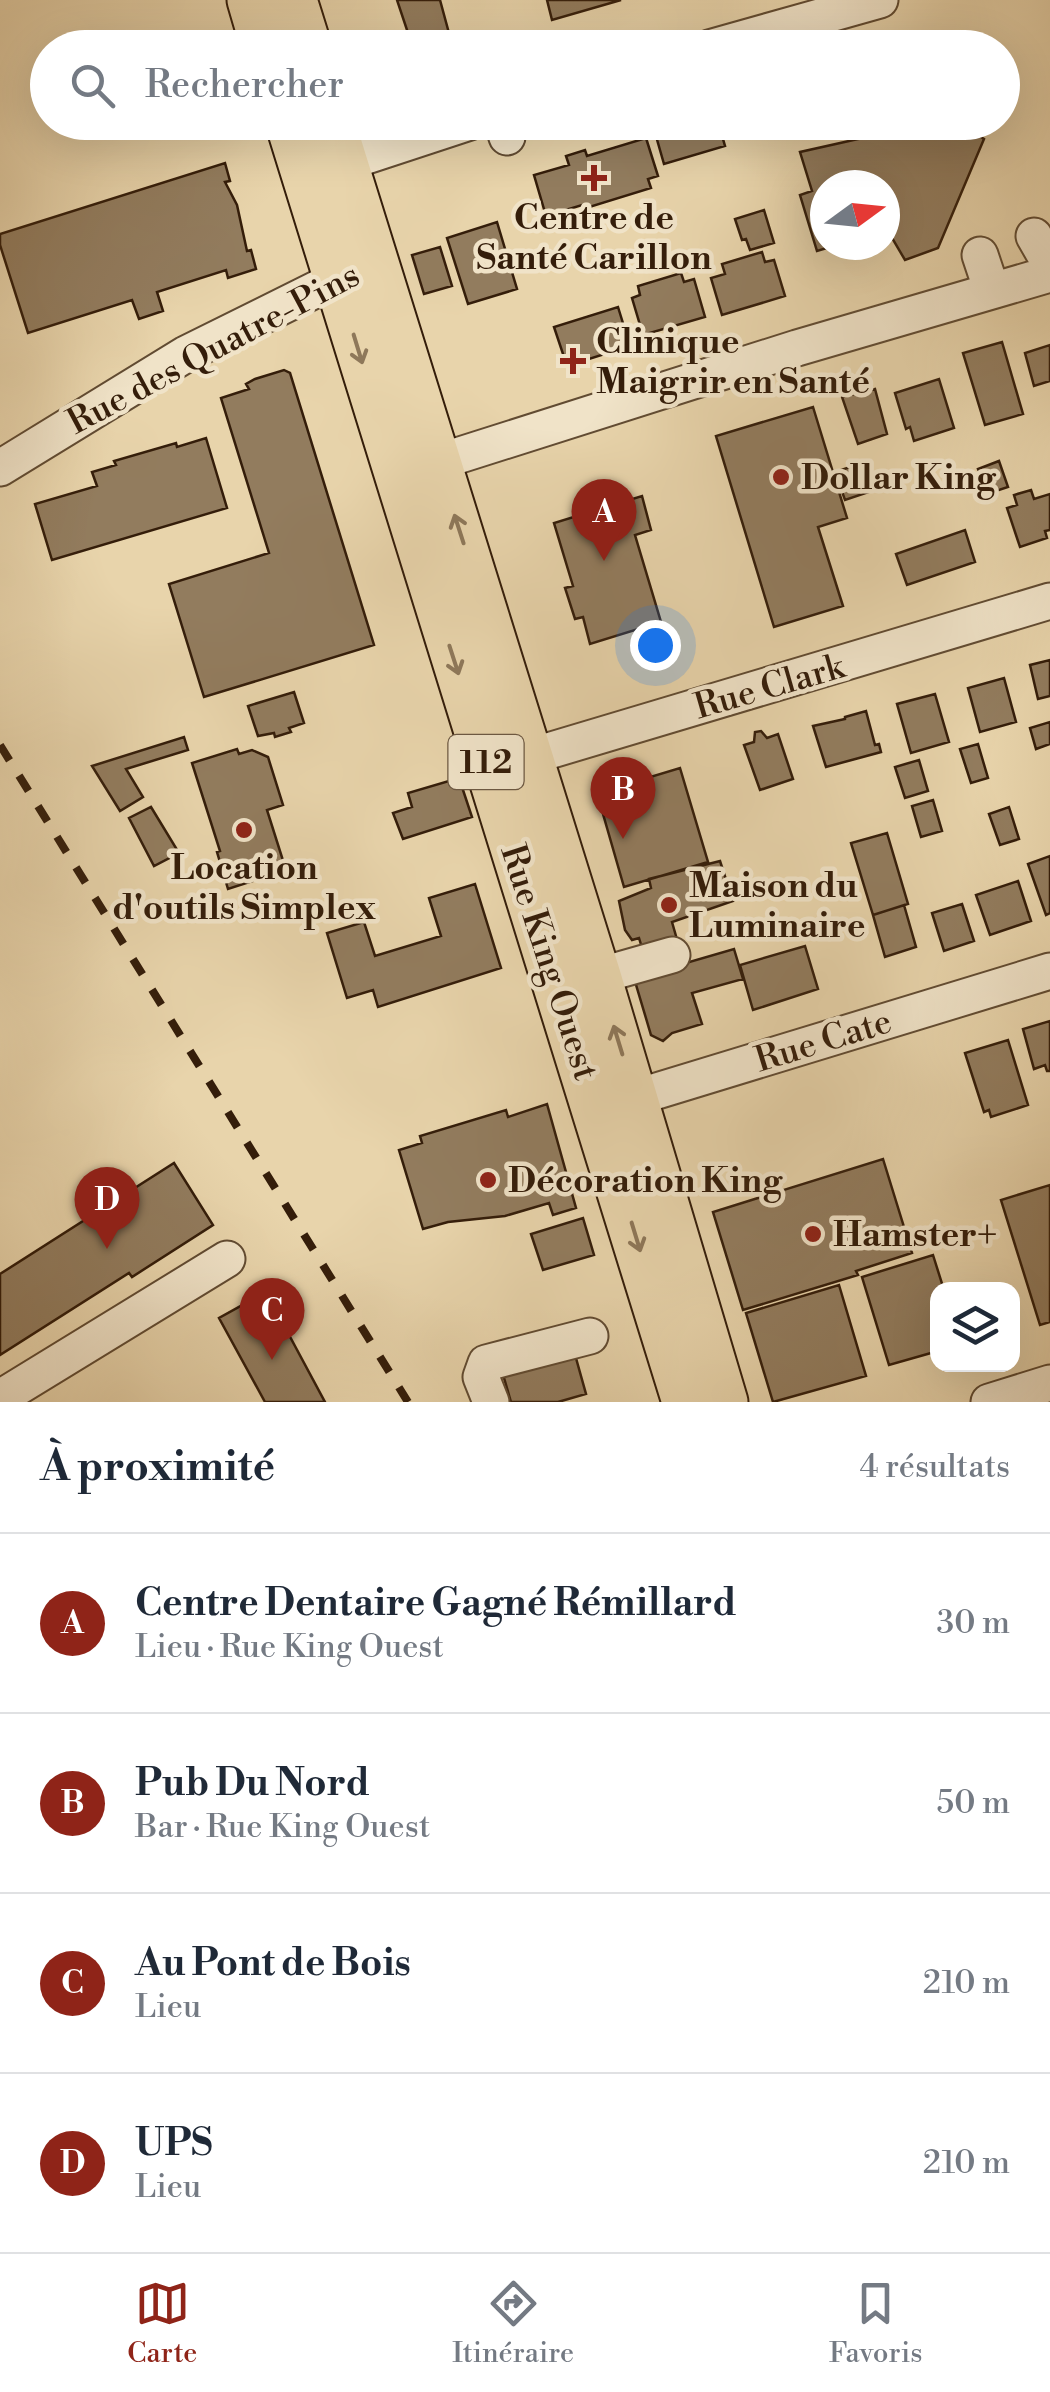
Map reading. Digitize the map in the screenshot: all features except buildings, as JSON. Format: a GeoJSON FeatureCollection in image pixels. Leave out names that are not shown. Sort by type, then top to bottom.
{"type":"FeatureCollection","features":[{"type":"Feature","properties":{"kind":"main road"},"geometry":{"type":"LineString","coordinates":[[250,0],[259,30]]}},
{"type":"Feature","properties":{"kind":"main road"},"geometry":{"type":"LineString","coordinates":[[294,0],[303,30]]}},
{"type":"Feature","properties":{"kind":"main road","name":"Rue King Ouest"},"geometry":{"type":"LineString","coordinates":[[327,154],[356,270],[616,1103],[725,1402]]}},
{"type":"Feature","properties":{"kind":"main road","name":"Rue King Ouest"},"geometry":{"type":"LineString","coordinates":[[356,270],[438,462],[509,763],[598,976],[616,1103],[685,1402]]}},
{"type":"Feature","properties":{"kind":"street"},"geometry":{"type":"LineString","coordinates":[[773,30],[880,0]]}},
{"type":"Feature","properties":{"kind":"street"},"geometry":{"type":"LineString","coordinates":[[327,154],[390,140]]}},
{"type":"Feature","properties":{"kind":"street"},"geometry":{"type":"LineString","coordinates":[[980,254],[992,291]]}},
{"type":"Feature","properties":{"kind":"street","name":"Rue des Quatre-Pins"},"geometry":{"type":"LineString","coordinates":[[0,468],[186,354],[356,270]]}},
{"type":"Feature","properties":{"kind":"street"},"geometry":{"type":"LineString","coordinates":[[438,462],[797,348],[1050,274]]}},
{"type":"Feature","properties":{"kind":"street","name":"Rue Clark"},"geometry":{"type":"LineString","coordinates":[[509,763],[1050,601]]}},
{"type":"Feature","properties":{"kind":"street"},"geometry":{"type":"LineString","coordinates":[[598,976],[672,954]]}},
{"type":"Feature","properties":{"kind":"street","name":"Rue Cate"},"geometry":{"type":"LineString","coordinates":[[616,1103],[804,1060],[861,1029],[1050,970]]}},
{"type":"Feature","properties":{"kind":"street"},"geometry":{"type":"LineString","coordinates":[[0,1398],[227,1259]]}},
{"type":"Feature","properties":{"kind":"street"},"geometry":{"type":"LineString","coordinates":[[491,1402],[481,1377],[486,1363],[590,1336]]}},
{"type":"Feature","properties":{"kind":"railway"},"geometry":{"type":"LineString","coordinates":[[0,745],[408,1402]]}},
{"type":"Feature","properties":{"kind":"place","name":"Centre de Santé Carillon"},"geometry":{"type":"Point","coordinates":[594,178]}},
{"type":"Feature","properties":{"kind":"place","name":"Clinique Maigrir en Santé"},"geometry":{"type":"Point","coordinates":[573,361]}},
{"type":"Feature","properties":{"kind":"place","name":"Dollar King"},"geometry":{"type":"Point","coordinates":[781,477]}},
{"type":"Feature","properties":{"kind":"place","name":"Centre Dentaire Gagné Rémillard"},"geometry":{"type":"Point","coordinates":[604,561]}},
{"type":"Feature","properties":{"kind":"place","name":"Location d'outils Simplex"},"geometry":{"type":"Point","coordinates":[244,830]}},
{"type":"Feature","properties":{"kind":"place","name":"Pub Du Nord"},"geometry":{"type":"Point","coordinates":[623,839]}},
{"type":"Feature","properties":{"kind":"place","name":"Maison du Luminaire"},"geometry":{"type":"Point","coordinates":[669,905]}},
{"type":"Feature","properties":{"kind":"place","name":"Décoration King"},"geometry":{"type":"Point","coordinates":[488,1180]}},
{"type":"Feature","properties":{"kind":"place","name":"Hamster+"},"geometry":{"type":"Point","coordinates":[813,1234]}},
{"type":"Feature","properties":{"kind":"place","name":"UPS"},"geometry":{"type":"Point","coordinates":[107,1249]}},
{"type":"Feature","properties":{"kind":"place","name":"Au Pont de Bois"},"geometry":{"type":"Point","coordinates":[272,1360]}}]}
